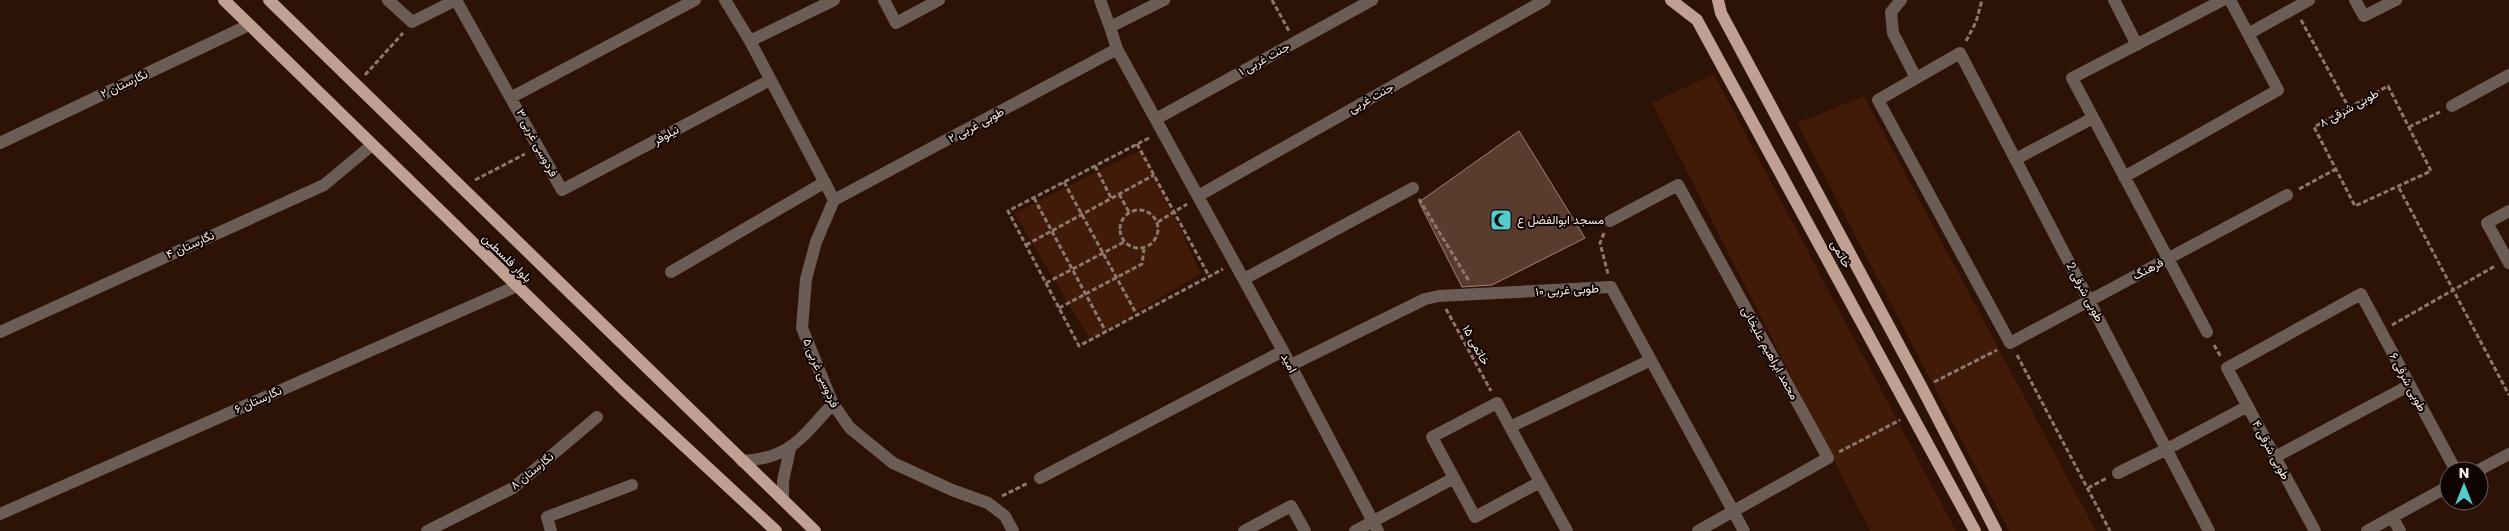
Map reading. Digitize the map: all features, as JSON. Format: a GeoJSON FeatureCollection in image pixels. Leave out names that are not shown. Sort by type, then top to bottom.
{"type":"FeatureCollection","features":[{"type":"Feature","properties":{"kind":"main road","name":"بلوار فلسطین"},"geometry":{"type":"LineString","coordinates":[[224,0],[623,389],[776,531]]}},
{"type":"Feature","properties":{"kind":"main road","name":"بلوار فلسطین"},"geometry":{"type":"LineString","coordinates":[[269,0],[815,531]]}},
{"type":"Feature","properties":{"kind":"main road","name":"خاتمی"},"geometry":{"type":"LineString","coordinates":[[1671,0],[1698,20],[1975,531]]}},
{"type":"Feature","properties":{"kind":"main road","name":"خاتمی"},"geometry":{"type":"LineString","coordinates":[[1718,0],[1721,13],[1922,388],[1996,531]]}},
{"type":"Feature","properties":{"kind":"street"},"geometry":{"type":"LineString","coordinates":[[388,0],[412,22],[456,0]]}},
{"type":"Feature","properties":{"kind":"street","name":"فردوسی غربی ۳"},"geometry":{"type":"LineString","coordinates":[[456,0],[512,97],[562,190]]}},
{"type":"Feature","properties":{"kind":"street"},"geometry":{"type":"LineString","coordinates":[[512,97],[695,0]]}},
{"type":"Feature","properties":{"kind":"street"},"geometry":{"type":"LineString","coordinates":[[726,0],[750,41],[834,200]]}},
{"type":"Feature","properties":{"kind":"street"},"geometry":{"type":"LineString","coordinates":[[750,41],[834,0]]}},
{"type":"Feature","properties":{"kind":"street"},"geometry":{"type":"LineString","coordinates":[[884,0],[896,23],[939,0]]}},
{"type":"Feature","properties":{"kind":"street","name":"امید"},"geometry":{"type":"LineString","coordinates":[[1100,0],[1117,49],[1291,365],[1376,526]]}},
{"type":"Feature","properties":{"kind":"street"},"geometry":{"type":"LineString","coordinates":[[1110,26],[1164,0]]}},
{"type":"Feature","properties":{"kind":"street","name":"جنت غربی ۱"},"geometry":{"type":"LineString","coordinates":[[1156,119],[1372,0]]}},
{"type":"Feature","properties":{"kind":"street","name":"جنت غربی"},"geometry":{"type":"LineString","coordinates":[[1198,196],[1545,0]]}},
{"type":"Feature","properties":{"kind":"street"},"geometry":{"type":"LineString","coordinates":[[1901,0],[1891,12],[1893,33],[1916,78]]}},
{"type":"Feature","properties":{"kind":"street"},"geometry":{"type":"LineString","coordinates":[[2114,0],[2137,45]]}},
{"type":"Feature","properties":{"kind":"street"},"geometry":{"type":"LineString","coordinates":[[2207,332],[2072,78],[2223,0]]}},
{"type":"Feature","properties":{"kind":"street"},"geometry":{"type":"LineString","coordinates":[[2124,177],[2278,90],[2230,0]]}},
{"type":"Feature","properties":{"kind":"street"},"geometry":{"type":"LineString","coordinates":[[2248,34],[2309,0]]}},
{"type":"Feature","properties":{"kind":"street"},"geometry":{"type":"LineString","coordinates":[[2355,0],[2364,16],[2396,0]]}},
{"type":"Feature","properties":{"kind":"street","name":"نگارستان ۲"},"geometry":{"type":"LineString","coordinates":[[0,143],[249,25]]}},
{"type":"Feature","properties":{"kind":"street","name":"طوبی غربی ۲"},"geometry":{"type":"LineString","coordinates":[[834,200],[1117,49]]}},
{"type":"Feature","properties":{"kind":"street"},"geometry":{"type":"LineString","coordinates":[[1960,53],[1878,100],[2010,343]]}},
{"type":"Feature","properties":{"kind":"street","name":"طوبی شرقی 2"},"geometry":{"type":"LineString","coordinates":[[1960,53],[2209,531]]}},
{"type":"Feature","properties":{"kind":"street"},"geometry":{"type":"LineString","coordinates":[[2452,106],[2509,75]]}},
{"type":"Feature","properties":{"kind":"street","name":"نیلوفر"},"geometry":{"type":"LineString","coordinates":[[562,190],[770,80]]}},
{"type":"Feature","properties":{"kind":"street"},"geometry":{"type":"LineString","coordinates":[[2016,159],[2093,118]]}},
{"type":"Feature","properties":{"kind":"street","name":"نگارستان ۴"},"geometry":{"type":"LineString","coordinates":[[0,332],[324,185],[372,145]]}},
{"type":"Feature","properties":{"kind":"street"},"geometry":{"type":"LineString","coordinates":[[671,272],[825,182]]}},
{"type":"Feature","properties":{"kind":"street","name":"محمد ابراهیم علیخانی"},"geometry":{"type":"LineString","coordinates":[[1610,221],[1678,185],[1828,458]]}},
{"type":"Feature","properties":{"kind":"street"},"geometry":{"type":"LineString","coordinates":[[1244,279],[1413,188]]}},
{"type":"Feature","properties":{"kind":"street","name":"فرهنگ"},"geometry":{"type":"LineString","coordinates":[[2010,343],[2287,196]]}},
{"type":"Feature","properties":{"kind":"street","name":"فردوسی غربی ۵"},"geometry":{"type":"LineString","coordinates":[[834,200],[816,242],[806,279],[802,328],[833,404],[850,428],[893,463],[952,490],[988,503],[1005,516],[1013,531]]}},
{"type":"Feature","properties":{"kind":"street"},"geometry":{"type":"LineString","coordinates":[[2508,262],[2487,223],[2509,211]]}},
{"type":"Feature","properties":{"kind":"street","name":"نگارستان ۶"},"geometry":{"type":"LineString","coordinates":[[0,514],[516,286]]}},
{"type":"Feature","properties":{"kind":"street","name":"طوبی غربی ۱۰"},"geometry":{"type":"LineString","coordinates":[[1291,365],[1425,299],[1439,296],[1611,287],[1744,531]]}},
{"type":"Feature","properties":{"kind":"street","name":"طوبی شرقی ۶"},"geometry":{"type":"LineString","coordinates":[[2227,368],[2361,294],[2451,461]]}},
{"type":"Feature","properties":{"kind":"street"},"geometry":{"type":"LineString","coordinates":[[1040,478],[1283,351]]}},
{"type":"Feature","properties":{"kind":"street"},"geometry":{"type":"LineString","coordinates":[[1510,427],[1651,360]]}},
{"type":"Feature","properties":{"kind":"street","name":"طوبی شرقی ۴"},"geometry":{"type":"LineString","coordinates":[[2227,368],[2315,531]]}},
{"type":"Feature","properties":{"kind":"street"},"geometry":{"type":"LineString","coordinates":[[2275,457],[2410,385]]}},
{"type":"Feature","properties":{"kind":"street"},"geometry":{"type":"LineString","coordinates":[[1540,482],[1475,516],[1432,437],[1497,403],[1567,531]]}},
{"type":"Feature","properties":{"kind":"street"},"geometry":{"type":"LineString","coordinates":[[742,460],[773,457],[790,449],[833,404]]}},
{"type":"Feature","properties":{"kind":"street"},"geometry":{"type":"LineString","coordinates":[[2118,473],[2167,450],[2248,406]]}},
{"type":"Feature","properties":{"kind":"street","name":"نگارستان ۸"},"geometry":{"type":"LineString","coordinates":[[427,531],[513,488],[597,417]]}},
{"type":"Feature","properties":{"kind":"street"},"geometry":{"type":"LineString","coordinates":[[783,500],[783,481],[790,449]]}},
{"type":"Feature","properties":{"kind":"street"},"geometry":{"type":"LineString","coordinates":[[2489,465],[2509,454]]}},
{"type":"Feature","properties":{"kind":"street"},"geometry":{"type":"LineString","coordinates":[[1698,531],[1828,458]]}},
{"type":"Feature","properties":{"kind":"street"},"geometry":{"type":"LineString","coordinates":[[1355,531],[1376,526],[1454,478]]}},
{"type":"Feature","properties":{"kind":"street"},"geometry":{"type":"LineString","coordinates":[[551,531],[546,517],[632,485]]}},
{"type":"Feature","properties":{"kind":"street"},"geometry":{"type":"LineString","coordinates":[[2367,531],[2439,491]]}},
{"type":"Feature","properties":{"kind":"street"},"geometry":{"type":"LineString","coordinates":[[1244,531],[1291,506],[1305,531]]}},
{"type":"Feature","properties":{"kind":"street"},"geometry":{"type":"LineString","coordinates":[[2392,517],[2400,531]]}},
{"type":"Feature","properties":{"kind":"path"},"geometry":{"type":"LineString","coordinates":[[1272,0],[1296,42]]}},
{"type":"Feature","properties":{"kind":"path"},"geometry":{"type":"LineString","coordinates":[[1960,53],[1976,22],[1982,0]]}},
{"type":"Feature","properties":{"kind":"path"},"geometry":{"type":"LineString","coordinates":[[2295,8],[2349,108]]}},
{"type":"Feature","properties":{"kind":"path"},"geometry":{"type":"LineString","coordinates":[[356,85],[412,22]]}},
{"type":"Feature","properties":{"kind":"path","name":"طوبی شرقی ۸"},"geometry":{"type":"LineString","coordinates":[[2388,86],[2431,171],[2399,188],[2355,206],[2314,127],[2349,108],[2388,86]]}},
{"type":"Feature","properties":{"kind":"path"},"geometry":{"type":"LineString","coordinates":[[2409,127],[2452,106]]}},
{"type":"Feature","properties":{"kind":"path"},"geometry":{"type":"LineString","coordinates":[[1163,130],[1008,211],[1079,346],[1235,262]]}},
{"type":"Feature","properties":{"kind":"path"},"geometry":{"type":"LineString","coordinates":[[1137,144],[1209,276]]}},
{"type":"Feature","properties":{"kind":"path"},"geometry":{"type":"LineString","coordinates":[[462,188],[538,146]]}},
{"type":"Feature","properties":{"kind":"path"},"geometry":{"type":"LineString","coordinates":[[1095,166],[1112,198]]}},
{"type":"Feature","properties":{"kind":"path"},"geometry":{"type":"LineString","coordinates":[[2287,196],[2336,169]]}},
{"type":"Feature","properties":{"kind":"path"},"geometry":{"type":"LineString","coordinates":[[1026,245],[1154,175]]}},
{"type":"Feature","properties":{"kind":"path"},"geometry":{"type":"LineString","coordinates":[[1064,182],[1138,315]]}},
{"type":"Feature","properties":{"kind":"path"},"geometry":{"type":"LineString","coordinates":[[1413,188],[1478,294]]}},
{"type":"Feature","properties":{"kind":"path"},"geometry":{"type":"LineString","coordinates":[[2399,188],[2509,395]]}},
{"type":"Feature","properties":{"kind":"path"},"geometry":{"type":"LineString","coordinates":[[1119,194],[1129,212]]}},
{"type":"Feature","properties":{"kind":"path"},"geometry":{"type":"LineString","coordinates":[[1158,222],[1198,196]]}},
{"type":"Feature","properties":{"kind":"path"},"geometry":{"type":"LineString","coordinates":[[1034,198],[1087,293],[1106,332]]}},
{"type":"Feature","properties":{"kind":"path"},"geometry":{"type":"LineString","coordinates":[[1140,210],[1151,213],[1158,222],[1159,233],[1154,243],[1144,249],[1133,248],[1124,242],[1119,232],[1121,220],[1129,212],[1140,210]]}},
{"type":"Feature","properties":{"kind":"path"},"geometry":{"type":"LineString","coordinates":[[1610,221],[1600,243],[1611,287]]}},
{"type":"Feature","properties":{"kind":"path"},"geometry":{"type":"LineString","coordinates":[[1046,283],[1124,242]]}},
{"type":"Feature","properties":{"kind":"path"},"geometry":{"type":"LineString","coordinates":[[1059,308],[1142,264],[1144,249]]}},
{"type":"Feature","properties":{"kind":"path"},"geometry":{"type":"LineString","coordinates":[[2381,331],[2453,290],[2508,262]]}},
{"type":"Feature","properties":{"kind":"path","name":"خاتمی ۱۵"},"geometry":{"type":"LineString","coordinates":[[1439,296],[1497,403]]}},
{"type":"Feature","properties":{"kind":"path"},"geometry":{"type":"LineString","coordinates":[[2207,332],[2227,368]]}},
{"type":"Feature","properties":{"kind":"path"},"geometry":{"type":"LineString","coordinates":[[1922,388],[2010,343],[2110,531]]}},
{"type":"Feature","properties":{"kind":"path"},"geometry":{"type":"LineString","coordinates":[[1828,458],[1912,414]]}},
{"type":"Feature","properties":{"kind":"path"},"geometry":{"type":"LineString","coordinates":[[2088,488],[2118,473]]}},
{"type":"Feature","properties":{"kind":"path"},"geometry":{"type":"LineString","coordinates":[[988,503],[1040,478]]}},
{"type":"Feature","properties":{"kind":"shaded area"},"geometry":{"type":"Polygon","coordinates":[[[1714,74],[1956,531],[1870,531],[1652,103],[1714,74]]]}},
{"type":"Feature","properties":{"kind":"shaded area"},"geometry":{"type":"Polygon","coordinates":[[[1864,96],[2096,531],[2009,531],[1797,123],[1864,96]]]}},
{"type":"Feature","properties":{"kind":"shaded area"},"geometry":{"type":"Polygon","coordinates":[[[1143,149],[1201,274],[1090,339],[1014,213],[1143,149]]]}},
{"type":"Feature","properties":{"kind":"building","name":"مسجد ابوالفضل ع"},"geometry":{"type":"Polygon","coordinates":[[[1519,131],[1585,238],[1492,285],[1462,287],[1419,202],[1519,131]]]}},
{"type":"Feature","properties":{"kind":"place","name":"مسجد ابوالفضل ع"},"geometry":{"type":"Point","coordinates":[1501,220]}}]}
